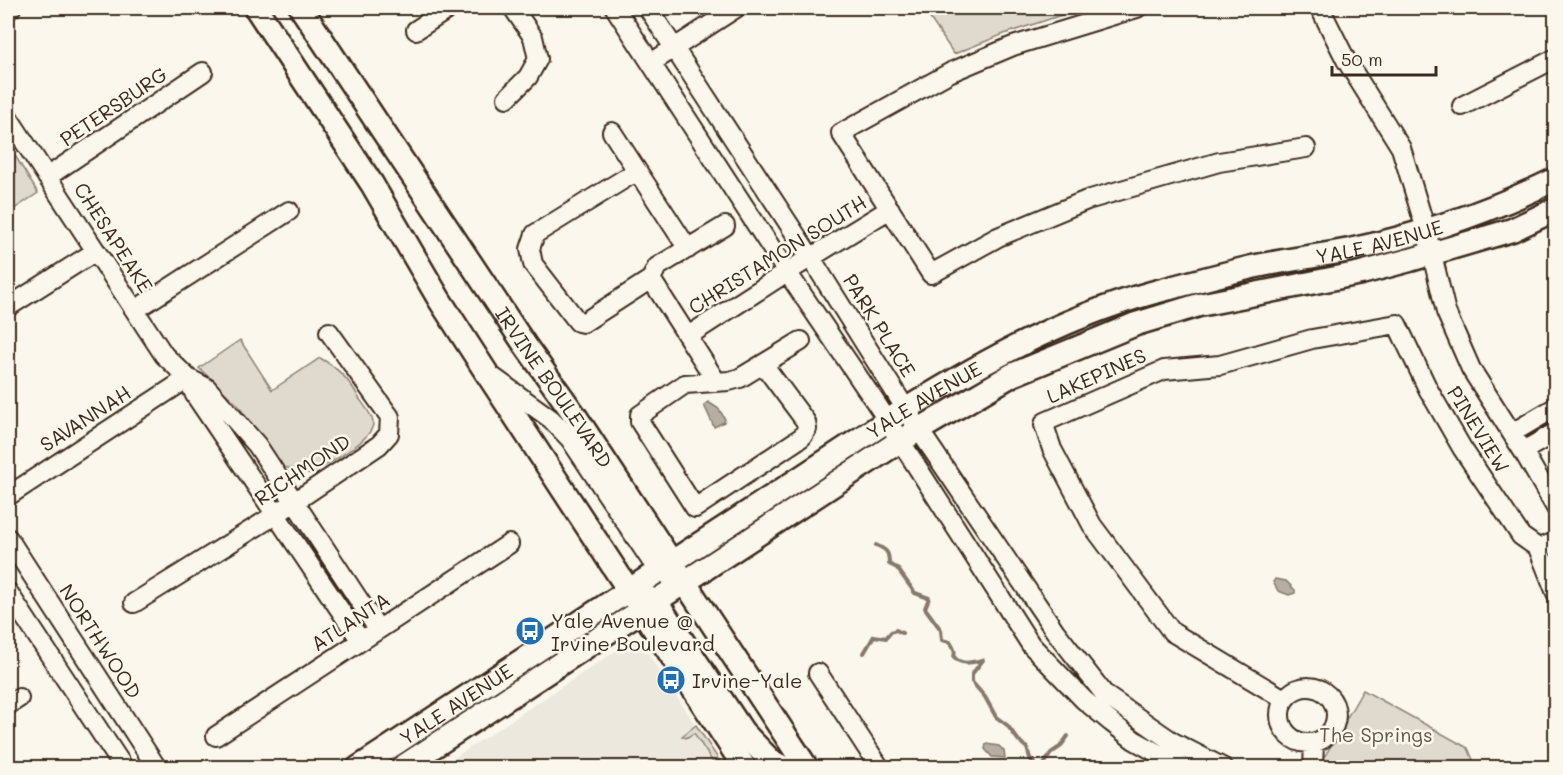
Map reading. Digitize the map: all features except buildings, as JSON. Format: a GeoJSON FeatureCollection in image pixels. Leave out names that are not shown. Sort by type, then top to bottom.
{"type":"FeatureCollection","features":[{"type":"Feature","properties":{"kind":"main road"},"geometry":{"type":"LineString","coordinates":[[256,8],[372,184],[439,299],[629,590],[649,606],[742,732],[771,761],[784,768]]}},
{"type":"Feature","properties":{"kind":"main road","name":"IRVINE BOULEVARD"},"geometry":{"type":"LineString","coordinates":[[301,8],[665,567],[685,582],[807,768]]}},
{"type":"Feature","properties":{"kind":"main road","name":"YALE AVENUE"},"geometry":{"type":"LineString","coordinates":[[358,768],[897,415],[1003,353],[1082,317],[1150,293],[1253,267],[1352,249],[1426,230],[1528,193],[1556,179]]}},
{"type":"Feature","properties":{"kind":"main road","name":"YALE AVENUE"},"geometry":{"type":"LineString","coordinates":[[401,768],[910,435],[1012,375],[1137,324],[1199,305],[1361,273],[1432,254],[1512,230],[1556,209]]}},
{"type":"Feature","properties":{"kind":"main road"},"geometry":{"type":"LineString","coordinates":[[649,606],[745,768]]}},
{"type":"Feature","properties":{"kind":"street"},"geometry":{"type":"LineString","coordinates":[[416,30],[450,8]]}},
{"type":"Feature","properties":{"kind":"street"},"geometry":{"type":"LineString","coordinates":[[507,98],[528,76],[538,59],[533,37],[513,8]]}},
{"type":"Feature","properties":{"kind":"street","name":"PARK PLACE"},"geometry":{"type":"LineString","coordinates":[[615,8],[788,272],[897,415],[1030,645],[1084,700],[1134,740],[1179,767]]}},
{"type":"Feature","properties":{"kind":"street","name":"PARK PLACE"},"geometry":{"type":"LineString","coordinates":[[648,8],[811,258],[897,415]]}},
{"type":"Feature","properties":{"kind":"street"},"geometry":{"type":"LineString","coordinates":[[651,63],[736,8]]}},
{"type":"Feature","properties":{"kind":"street"},"geometry":{"type":"LineString","coordinates":[[1137,8],[1075,25],[1013,46],[960,68],[841,133],[931,274],[998,237],[1087,200],[1219,162],[1306,148]]}},
{"type":"Feature","properties":{"kind":"street"},"geometry":{"type":"LineString","coordinates":[[1320,8],[1346,60],[1401,148],[1426,230],[1446,312],[1467,360],[1556,508]]}},
{"type":"Feature","properties":{"kind":"street"},"geometry":{"type":"LineString","coordinates":[[1462,106],[1556,58]]}},
{"type":"Feature","properties":{"kind":"street","name":"PETERSBURG"},"geometry":{"type":"LineString","coordinates":[[47,177],[203,72]]}},
{"type":"Feature","properties":{"kind":"street","name":"CHESAPEAKE"},"geometry":{"type":"LineString","coordinates":[[8,117],[164,355],[188,378],[207,388],[257,445],[378,629]]}},
{"type":"Feature","properties":{"kind":"street"},"geometry":{"type":"LineString","coordinates":[[612,132],[688,249]]}},
{"type":"Feature","properties":{"kind":"street"},"geometry":{"type":"LineString","coordinates":[[637,171],[535,234],[530,249],[533,264],[578,322],[583,323],[651,279],[657,267],[725,226]]}},
{"type":"Feature","properties":{"kind":"street","name":"CHRISTAMON SOUTH"},"geometry":{"type":"LineString","coordinates":[[688,336],[890,210]]}},
{"type":"Feature","properties":{"kind":"street"},"geometry":{"type":"LineString","coordinates":[[135,310],[289,211]]}},
{"type":"Feature","properties":{"kind":"street"},"geometry":{"type":"LineString","coordinates":[[8,307],[96,251]]}},
{"type":"Feature","properties":{"kind":"street","name":"CHRISTAMON SOUTH"},"geometry":{"type":"LineString","coordinates":[[651,279],[717,381]]}},
{"type":"Feature","properties":{"kind":"street","name":"PINEVIEW"},"geometry":{"type":"LineString","coordinates":[[1397,324],[1428,388],[1462,448],[1521,536],[1547,545],[1556,593]]}},
{"type":"Feature","properties":{"kind":"street","name":"LAKEPINES"},"geometry":{"type":"LineString","coordinates":[[1284,699],[1172,632],[1092,525],[1052,449],[1044,425],[1045,422],[1082,404],[1164,370],[1221,365],[1312,339],[1397,324]]}},
{"type":"Feature","properties":{"kind":"street","name":"RICHMOND"},"geometry":{"type":"LineString","coordinates":[[134,603],[275,515],[379,445],[389,434],[390,417],[329,332]]}},
{"type":"Feature","properties":{"kind":"street"},"geometry":{"type":"LineString","coordinates":[[763,364],[806,422],[807,429],[802,437],[696,508],[640,422],[640,415],[685,384],[740,378],[763,364],[801,341]]}},
{"type":"Feature","properties":{"kind":"street"},"geometry":{"type":"LineString","coordinates":[[486,372],[551,419],[570,439],[665,567]]}},
{"type":"Feature","properties":{"kind":"street","name":"CHESAPEAKE"},"geometry":{"type":"LineString","coordinates":[[188,378],[195,395],[361,641]]}},
{"type":"Feature","properties":{"kind":"street","name":"SAVANNAH"},"geometry":{"type":"LineString","coordinates":[[8,496],[188,378]]}},
{"type":"Feature","properties":{"kind":"street"},"geometry":{"type":"LineString","coordinates":[[1512,433],[1556,407]]}},
{"type":"Feature","properties":{"kind":"street"},"geometry":{"type":"LineString","coordinates":[[1523,451],[1556,432]]}},
{"type":"Feature","properties":{"kind":"street","name":"PARK PLACE"},"geometry":{"type":"LineString","coordinates":[[910,435],[1105,695],[1173,742],[1224,768]]}},
{"type":"Feature","properties":{"kind":"street","name":"NORTHWOOD"},"geometry":{"type":"LineString","coordinates":[[8,538],[157,768]]}},
{"type":"Feature","properties":{"kind":"street","name":"ATLANTA"},"geometry":{"type":"LineString","coordinates":[[216,736],[509,544]]}},
{"type":"Feature","properties":{"kind":"street"},"geometry":{"type":"LineString","coordinates":[[8,592],[124,768]]}},
{"type":"Feature","properties":{"kind":"street"},"geometry":{"type":"LineString","coordinates":[[818,673],[880,768]]}},
{"type":"Feature","properties":{"kind":"street"},"geometry":{"type":"LineString","coordinates":[[1306,687],[1314,688],[1329,696],[1336,712],[1335,720],[1327,735],[1314,743],[1303,743],[1287,734],[1280,717],[1284,699],[1298,689],[1306,687]]}},
{"type":"Feature","properties":{"kind":"street"},"geometry":{"type":"LineString","coordinates":[[1313,768],[1314,743]]}},
{"type":"Feature","properties":{"kind":"shaded area"},"geometry":{"type":"Polygon","coordinates":[[[708,402],[719,409],[725,419],[724,422],[714,427],[704,405],[708,402]]]}},
{"type":"Feature","properties":{"kind":"shaded area"},"geometry":{"type":"Polygon","coordinates":[[[1275,579],[1286,581],[1295,593],[1289,595],[1278,591],[1273,582],[1275,579]]]}},
{"type":"Feature","properties":{"kind":"shaded area"},"geometry":{"type":"Polygon","coordinates":[[[622,647],[647,652],[723,767],[439,768],[622,647]]]}},
{"type":"Feature","properties":{"kind":"shaded area"},"geometry":{"type":"Polygon","coordinates":[[[986,744],[999,746],[1004,751],[1005,758],[992,757],[985,749],[986,744]]]}},
{"type":"Feature","properties":{"kind":"green space"},"geometry":{"type":"Polygon","coordinates":[[[923,8],[1083,8],[1004,34],[954,54],[923,8]]]}},
{"type":"Feature","properties":{"kind":"green space"},"geometry":{"type":"Polygon","coordinates":[[[8,144],[38,193],[8,213],[8,144]]]}},
{"type":"Feature","properties":{"kind":"green space"},"geometry":{"type":"Polygon","coordinates":[[[240,340],[272,390],[320,358],[338,370],[352,386],[371,416],[373,422],[366,436],[358,444],[311,474],[280,466],[238,405],[199,368],[240,340]]]}},
{"type":"Feature","properties":{"kind":"green space","name":"The Springs"},"geometry":{"type":"Polygon","coordinates":[[[1363,690],[1468,748],[1476,767],[1318,768],[1363,690]]]}},
{"type":"Feature","properties":{"kind":"green space"},"geometry":{"type":"Polygon","coordinates":[[[696,725],[721,763],[716,767],[694,733],[686,738],[682,736],[696,725]]]}},
{"type":"Feature","properties":{"kind":"waterway"},"geometry":{"type":"LineString","coordinates":[[876,545],[887,552],[889,564],[897,568],[915,593],[929,598],[925,608],[941,630],[942,640],[950,642],[954,657],[960,662],[983,660],[972,674],[972,682],[985,697],[996,717],[1007,725],[1027,748],[1037,768]]}},
{"type":"Feature","properties":{"kind":"waterway"},"geometry":{"type":"LineString","coordinates":[[864,653],[874,636],[886,638],[896,630],[902,633]]}},
{"type":"Feature","properties":{"kind":"waterway"},"geometry":{"type":"LineString","coordinates":[[1042,768],[1051,753],[1060,747],[1068,736]]}},
{"type":"Feature","properties":{"kind":"place","name":"Yale Avenue @ Irvine Boulevard"},"geometry":{"type":"Point","coordinates":[530,631]}},
{"type":"Feature","properties":{"kind":"place","name":"Irvine-Yale"},"geometry":{"type":"Point","coordinates":[671,680]}}]}
